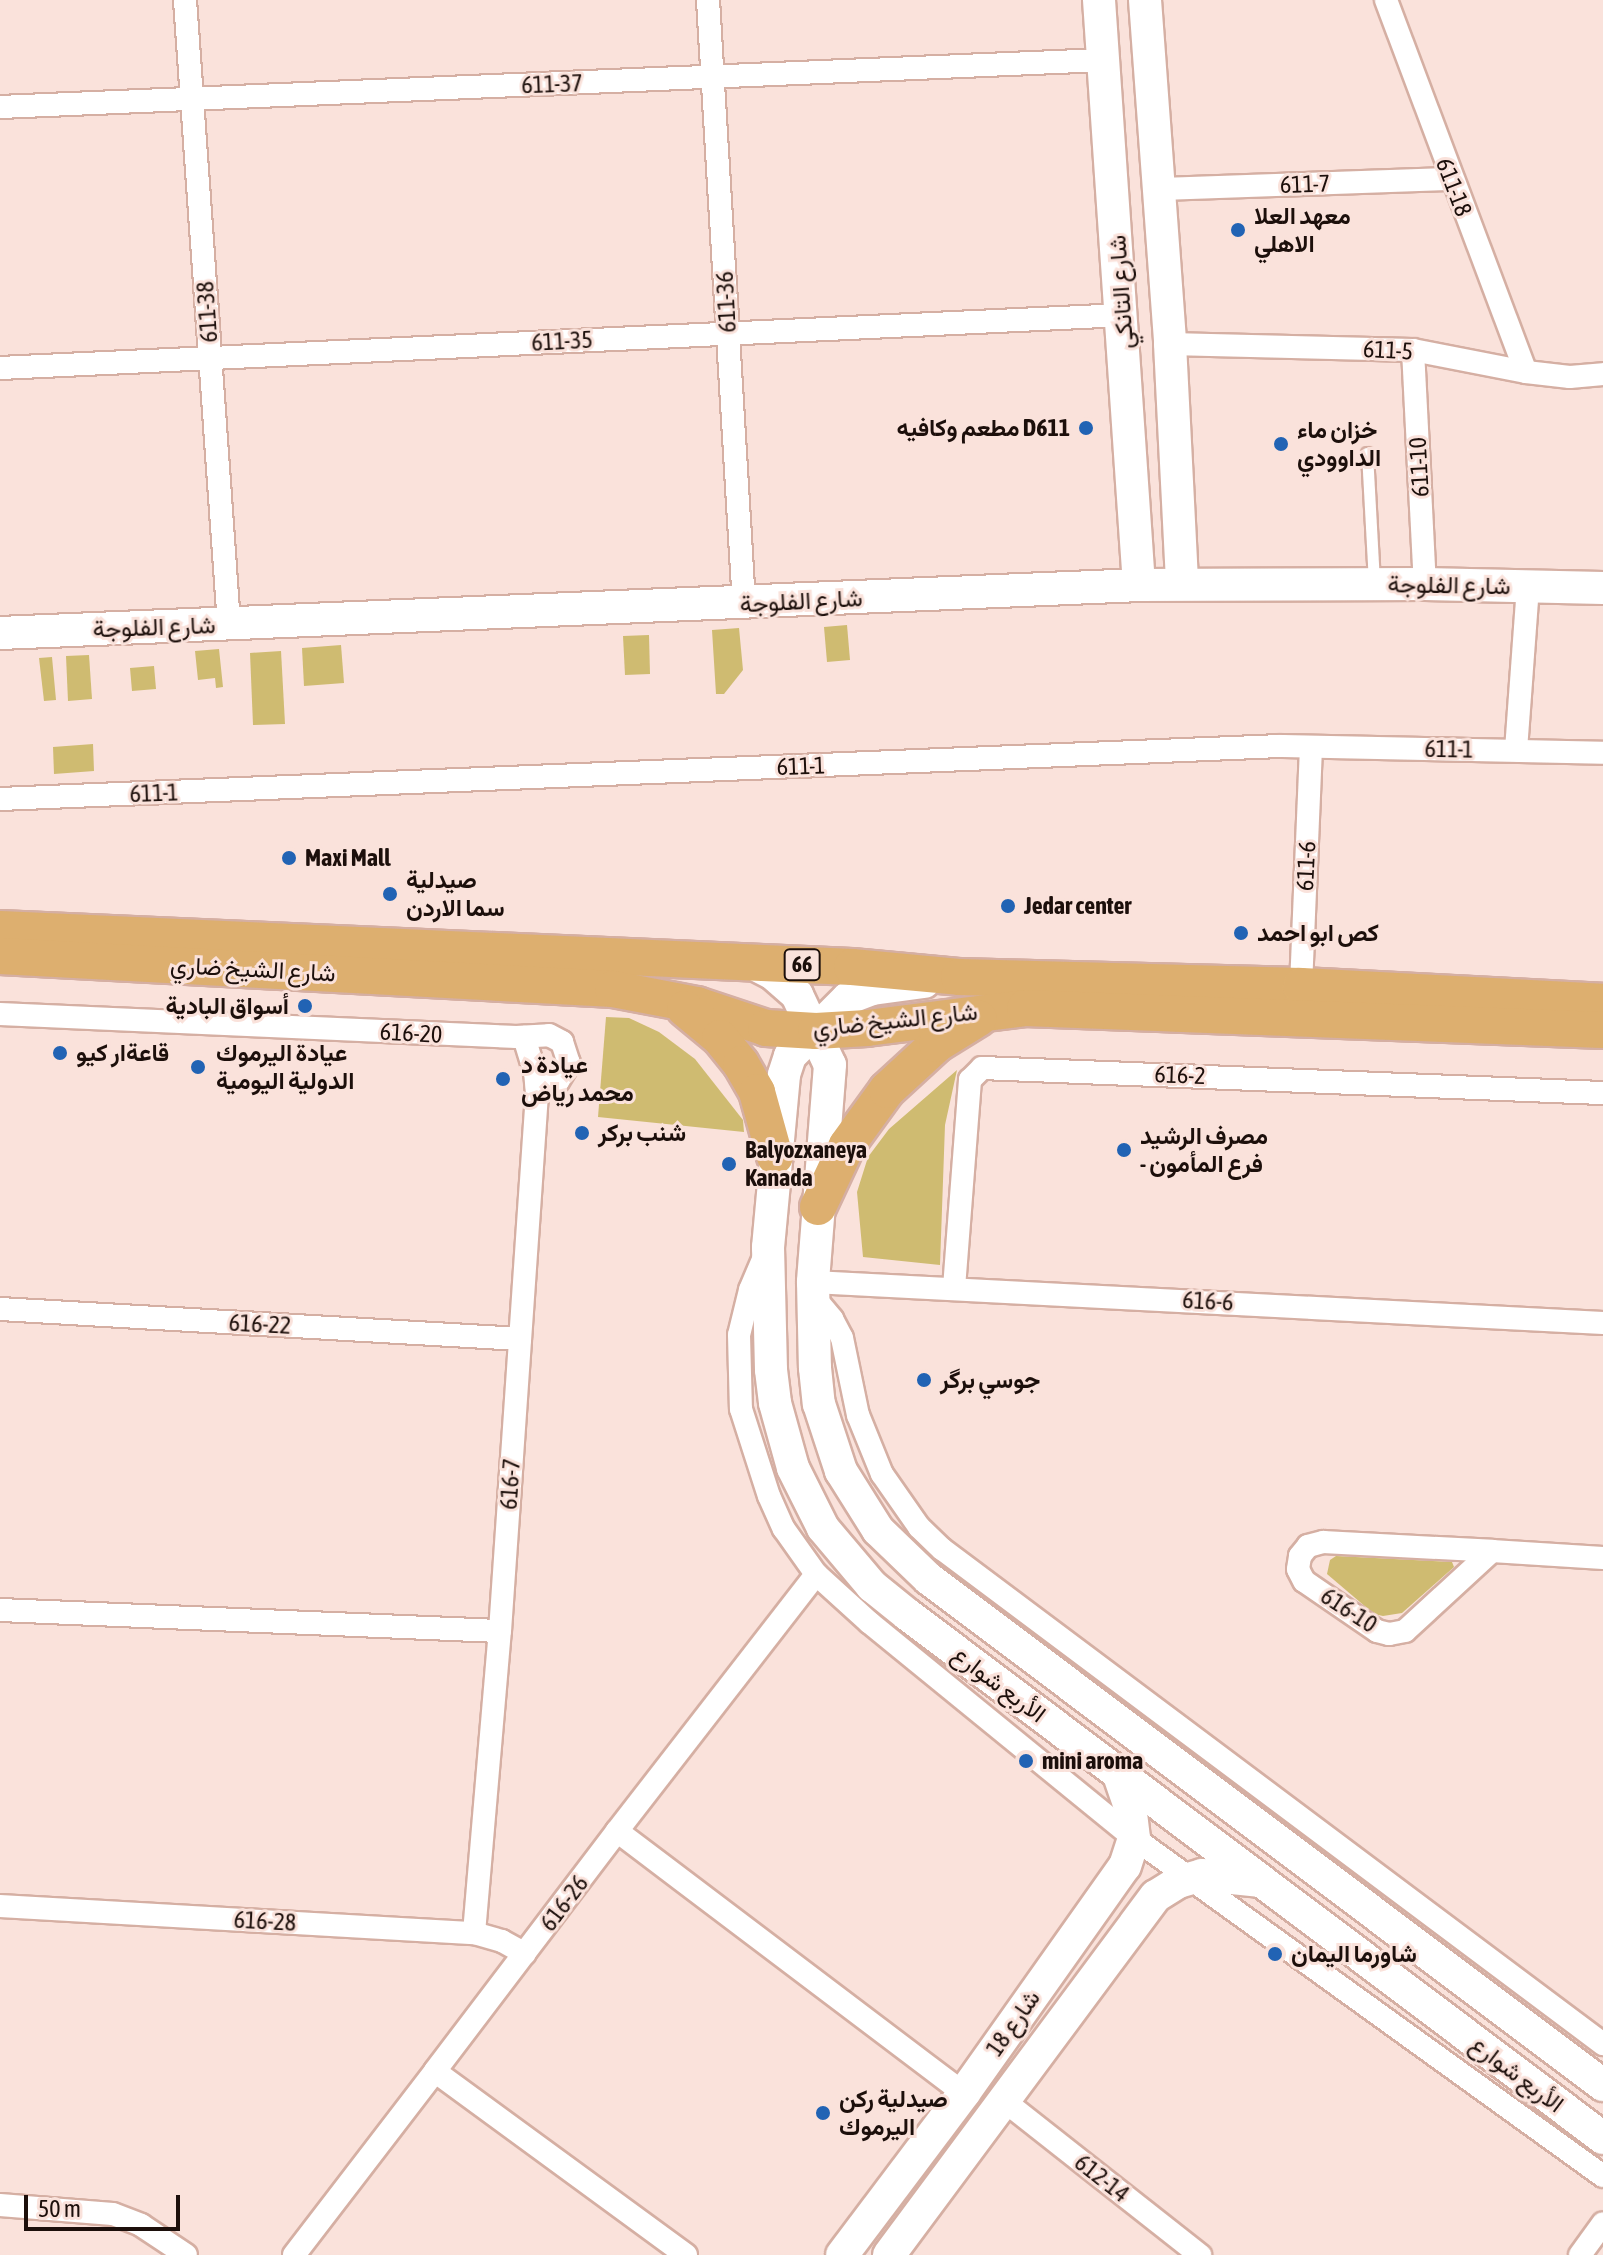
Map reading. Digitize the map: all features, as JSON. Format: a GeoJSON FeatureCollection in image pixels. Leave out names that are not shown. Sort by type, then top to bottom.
{"type":"FeatureCollection","features":[{"type":"Feature","properties":{"kind":"main road","name":"شارع الشيخ ضاري"},"geometry":{"type":"LineString","coordinates":[[0,929],[752,963],[959,977],[1301,986],[1603,1002]]}},
{"type":"Feature","properties":{"kind":"main road","name":"شارع الشيخ ضاري"},"geometry":{"type":"LineString","coordinates":[[0,956],[613,989],[667,998],[766,1028],[816,1031],[867,1028],[995,1010],[1056,1008],[1603,1030]]}},
{"type":"Feature","properties":{"kind":"main road"},"geometry":{"type":"LineString","coordinates":[[667,998],[695,1015],[720,1038],[741,1064],[769,1124],[775,1157]]}},
{"type":"Feature","properties":{"kind":"main road"},"geometry":{"type":"LineString","coordinates":[[818,1207],[847,1145],[887,1090],[937,1044],[995,1010]]}},
{"type":"Feature","properties":{"kind":"street","name":"611-38"},"geometry":{"type":"LineString","coordinates":[[185,0],[229,624]]}},
{"type":"Feature","properties":{"kind":"street","name":"611-36"},"geometry":{"type":"LineString","coordinates":[[708,0],[744,604]]}},
{"type":"Feature","properties":{"kind":"street","name":"شارع التانكي"},"geometry":{"type":"LineString","coordinates":[[1099,0],[1123,315],[1139,585]]}},
{"type":"Feature","properties":{"kind":"street","name":"شارع التانكي"},"geometry":{"type":"LineString","coordinates":[[1145,0],[1170,344],[1182,584]]}},
{"type":"Feature","properties":{"kind":"street","name":"611-18"},"geometry":{"type":"LineString","coordinates":[[1386,0],[1526,372]]}},
{"type":"Feature","properties":{"kind":"street","name":"611-37"},"geometry":{"type":"LineString","coordinates":[[0,107],[1104,60]]}},
{"type":"Feature","properties":{"kind":"street","name":"611-7"},"geometry":{"type":"LineString","coordinates":[[1158,189],[1451,179]]}},
{"type":"Feature","properties":{"kind":"street","name":"611-35"},"geometry":{"type":"LineString","coordinates":[[0,368],[1123,315]]}},
{"type":"Feature","properties":{"kind":"street","name":"611-5"},"geometry":{"type":"LineString","coordinates":[[1170,344],[1413,350],[1526,372],[1570,377],[1603,374]]}},
{"type":"Feature","properties":{"kind":"street","name":"611-10"},"geometry":{"type":"LineString","coordinates":[[1413,350],[1425,584]]}},
{"type":"Feature","properties":{"kind":"street","name":"شارع الفلوجة"},"geometry":{"type":"LineString","coordinates":[[0,633],[1139,585],[1425,584],[1603,588]]}},
{"type":"Feature","properties":{"kind":"street"},"geometry":{"type":"LineString","coordinates":[[1516,750],[1528,586]]}},
{"type":"Feature","properties":{"kind":"street","name":"611-1"},"geometry":{"type":"LineString","coordinates":[[0,799],[1311,747],[1603,753]]}},
{"type":"Feature","properties":{"kind":"street","name":"611-6"},"geometry":{"type":"LineString","coordinates":[[1301,986],[1311,747]]}},
{"type":"Feature","properties":{"kind":"street","name":"الأربع شوارع"},"geometry":{"type":"LineString","coordinates":[[752,963],[787,985],[804,1006],[827,1053],[831,1074],[813,1289],[818,1392],[828,1438],[858,1501],[902,1556],[1603,2085]]}},
{"type":"Feature","properties":{"kind":"street","name":"الأربع شوارع"},"geometry":{"type":"LineString","coordinates":[[959,977],[848,998],[788,1060],[775,1157],[768,1247],[768,1302],[775,1403],[793,1468],[823,1528],[872,1586],[1603,2138]]}},
{"type":"Feature","properties":{"kind":"street","name":"616-20"},"geometry":{"type":"LineString","coordinates":[[0,1014],[524,1037],[549,1035],[562,1042],[569,1055],[563,1076],[551,1084],[537,1086]]}},
{"type":"Feature","properties":{"kind":"street","name":"616-7"},"geometry":{"type":"LineString","coordinates":[[474,1933],[500,1631],[537,1086],[524,1037]]}},
{"type":"Feature","properties":{"kind":"street","name":"616-2"},"geometry":{"type":"LineString","coordinates":[[954,1288],[970,1080],[982,1068],[1603,1093]]}},
{"type":"Feature","properties":{"kind":"street"},"geometry":{"type":"LineString","coordinates":[[768,1247],[750,1290],[739,1335],[741,1409],[774,1507],[784,1529],[816,1574],[870,1623],[1134,1838],[1603,2176]]}},
{"type":"Feature","properties":{"kind":"street","name":"616-6"},"geometry":{"type":"LineString","coordinates":[[813,1289],[954,1288],[1603,1323]]}},
{"type":"Feature","properties":{"kind":"street"},"geometry":{"type":"LineString","coordinates":[[813,1289],[842,1338],[858,1415],[882,1474],[919,1527],[942,1549],[1603,2044]]}},
{"type":"Feature","properties":{"kind":"street","name":"616-22"},"geometry":{"type":"LineString","coordinates":[[0,1309],[520,1339]]}},
{"type":"Feature","properties":{"kind":"street","name":"616-10"},"geometry":{"type":"LineString","coordinates":[[1492,1551],[1405,1631],[1389,1634],[1377,1631],[1304,1581],[1298,1569],[1300,1556],[1308,1546],[1323,1542],[1492,1551],[1603,1558]]}},
{"type":"Feature","properties":{"kind":"street","name":"616-26"},"geometry":{"type":"LineString","coordinates":[[294,2255],[816,1574]]}},
{"type":"Feature","properties":{"kind":"street"},"geometry":{"type":"LineString","coordinates":[[0,1610],[500,1631]]}},
{"type":"Feature","properties":{"kind":"street"},"geometry":{"type":"LineString","coordinates":[[1119,1775],[1130,1807],[1134,1838]]}},
{"type":"Feature","properties":{"kind":"street"},"geometry":{"type":"LineString","coordinates":[[617,1831],[964,2093]]}},
{"type":"Feature","properties":{"kind":"street","name":"شارع 18"},"geometry":{"type":"LineString","coordinates":[[842,2255],[964,2093],[1125,1866],[1134,1838]]}},
{"type":"Feature","properties":{"kind":"street"},"geometry":{"type":"LineString","coordinates":[[1190,1878],[1202,1875],[1260,1881]]}},
{"type":"Feature","properties":{"kind":"street","name":"شارع 18"},"geometry":{"type":"LineString","coordinates":[[889,2255],[1148,1905],[1167,1888],[1190,1878]]}},
{"type":"Feature","properties":{"kind":"street","name":"616-28"},"geometry":{"type":"LineString","coordinates":[[0,1906],[474,1933],[502,1941],[525,1954]]}},
{"type":"Feature","properties":{"kind":"street"},"geometry":{"type":"LineString","coordinates":[[435,2071],[686,2255]]}},
{"type":"Feature","properties":{"kind":"street","name":"612-14"},"geometry":{"type":"LineString","coordinates":[[1003,2100],[1200,2255]]}},
{"type":"Feature","properties":{"kind":"street"},"geometry":{"type":"LineString","coordinates":[[0,2205],[113,2214],[141,2225],[186,2255]]}},
{"type":"Feature","properties":{"kind":"street"},"geometry":{"type":"LineString","coordinates":[[1580,2255],[1603,2223]]}},
{"type":"Feature","properties":{"kind":"lane"},"geometry":{"type":"LineString","coordinates":[[1367,453],[1374,584]]}},
{"type":"Feature","properties":{"kind":"shaded area"},"geometry":{"type":"Polygon","coordinates":[[[847,625],[850,660],[827,662],[824,627],[847,625]]]}},
{"type":"Feature","properties":{"kind":"shaded area"},"geometry":{"type":"Polygon","coordinates":[[[739,628],[743,670],[724,694],[716,694],[712,630],[739,628]]]}},
{"type":"Feature","properties":{"kind":"shaded area"},"geometry":{"type":"Polygon","coordinates":[[[649,635],[650,674],[625,675],[623,636],[649,635]]]}},
{"type":"Feature","properties":{"kind":"shaded area"},"geometry":{"type":"Polygon","coordinates":[[[341,645],[344,683],[304,686],[302,648],[341,645]]]}},
{"type":"Feature","properties":{"kind":"shaded area"},"geometry":{"type":"Polygon","coordinates":[[[219,649],[223,687],[216,688],[215,678],[198,680],[195,651],[219,649]]]}},
{"type":"Feature","properties":{"kind":"shaded area"},"geometry":{"type":"Polygon","coordinates":[[[281,651],[285,724],[253,725],[250,653],[281,651]]]}},
{"type":"Feature","properties":{"kind":"shaded area"},"geometry":{"type":"Polygon","coordinates":[[[89,655],[92,699],[68,701],[66,656],[89,655]]]}},
{"type":"Feature","properties":{"kind":"shaded area"},"geometry":{"type":"Polygon","coordinates":[[[52,657],[56,700],[44,701],[39,658],[52,657]]]}},
{"type":"Feature","properties":{"kind":"shaded area"},"geometry":{"type":"Polygon","coordinates":[[[154,666],[156,689],[132,691],[130,668],[154,666]]]}},
{"type":"Feature","properties":{"kind":"shaded area"},"geometry":{"type":"Polygon","coordinates":[[[93,744],[94,771],[54,774],[53,747],[93,744]]]}},
{"type":"Feature","properties":{"kind":"shaded area"},"geometry":{"type":"Polygon","coordinates":[[[606,1017],[629,1018],[659,1032],[695,1059],[743,1120],[744,1132],[598,1117],[606,1017]]]}},
{"type":"Feature","properties":{"kind":"shaded area"},"geometry":{"type":"Polygon","coordinates":[[[957,1070],[945,1125],[940,1265],[863,1257],[857,1192],[868,1157],[889,1129],[957,1070]]]}},
{"type":"Feature","properties":{"kind":"shaded area"},"geometry":{"type":"Polygon","coordinates":[[[1336,1556],[1452,1562],[1454,1567],[1402,1613],[1383,1616],[1374,1614],[1327,1574],[1330,1560],[1336,1556]]]}},
{"type":"Feature","properties":{"kind":"place","name":"معهد العلا الاهلي"},"geometry":{"type":"Point","coordinates":[1238,230]}},
{"type":"Feature","properties":{"kind":"place","name":"مطعم وكافيه D611"},"geometry":{"type":"Point","coordinates":[1086,428]}},
{"type":"Feature","properties":{"kind":"place","name":"خزان ماء الداوودي"},"geometry":{"type":"Point","coordinates":[1281,444]}},
{"type":"Feature","properties":{"kind":"place","name":"Maxi Mall"},"geometry":{"type":"Point","coordinates":[289,858]}},
{"type":"Feature","properties":{"kind":"place","name":"صيدلية سما الاردن"},"geometry":{"type":"Point","coordinates":[390,894]}},
{"type":"Feature","properties":{"kind":"place","name":"Jedar center"},"geometry":{"type":"Point","coordinates":[1008,906]}},
{"type":"Feature","properties":{"kind":"place","name":"كص ابو احمد"},"geometry":{"type":"Point","coordinates":[1241,933]}},
{"type":"Feature","properties":{"kind":"place","name":"أسواق البادية"},"geometry":{"type":"Point","coordinates":[305,1006]}},
{"type":"Feature","properties":{"kind":"place","name":"قاعةار كيو"},"geometry":{"type":"Point","coordinates":[60,1053]}},
{"type":"Feature","properties":{"kind":"place","name":"عيادة اليرموك الدولية اليومية"},"geometry":{"type":"Point","coordinates":[198,1067]}},
{"type":"Feature","properties":{"kind":"place","name":"عيادة د محمد رياض"},"geometry":{"type":"Point","coordinates":[503,1079]}},
{"type":"Feature","properties":{"kind":"place","name":"شنب بركر"},"geometry":{"type":"Point","coordinates":[582,1133]}},
{"type":"Feature","properties":{"kind":"place","name":"مصرف الرشيد - فرع المأمون"},"geometry":{"type":"Point","coordinates":[1124,1150]}},
{"type":"Feature","properties":{"kind":"place","name":"Balyozxaneya Kanada"},"geometry":{"type":"Point","coordinates":[729,1164]}},
{"type":"Feature","properties":{"kind":"place","name":"جوسي برگر"},"geometry":{"type":"Point","coordinates":[924,1380]}},
{"type":"Feature","properties":{"kind":"place","name":"mini aroma"},"geometry":{"type":"Point","coordinates":[1026,1761]}},
{"type":"Feature","properties":{"kind":"place","name":"شاورما اليمان"},"geometry":{"type":"Point","coordinates":[1275,1954]}},
{"type":"Feature","properties":{"kind":"place","name":"صيدلية ركن اليرموك"},"geometry":{"type":"Point","coordinates":[823,2113]}}]}
